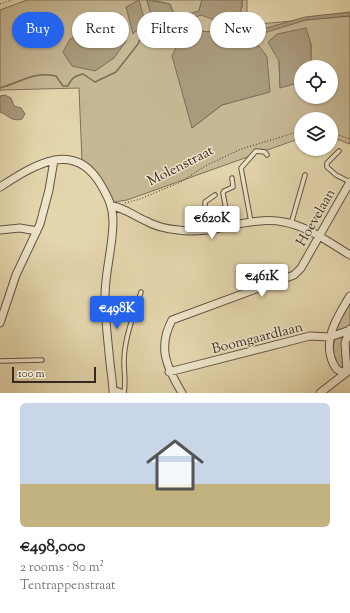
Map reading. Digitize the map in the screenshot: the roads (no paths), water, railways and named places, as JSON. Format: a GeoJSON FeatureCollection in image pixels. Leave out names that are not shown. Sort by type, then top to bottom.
{"type":"FeatureCollection","features":[{"type":"Feature","properties":{"kind":"street"},"geometry":{"type":"LineString","coordinates":[[0,187],[29,168],[54,160],[76,162],[87,168],[100,183],[112,206],[113,232],[105,279],[105,297],[113,392],[121,393]]}},
{"type":"Feature","properties":{"kind":"street"},"geometry":{"type":"LineString","coordinates":[[0,323],[16,275],[37,232],[45,209],[54,160]]}},
{"type":"Feature","properties":{"kind":"street","name":"Hoevelaan"},"geometry":{"type":"LineString","coordinates":[[169,372],[164,354],[165,343],[172,320],[294,276],[301,268],[350,182]]}},
{"type":"Feature","properties":{"kind":"street"},"geometry":{"type":"LineString","coordinates":[[112,206],[124,209],[148,222],[168,229],[206,231],[251,222],[275,221],[290,224],[318,237],[350,255]]}},
{"type":"Feature","properties":{"kind":"street"},"geometry":{"type":"LineString","coordinates":[[0,230],[20,228],[37,232]]}},
{"type":"Feature","properties":{"kind":"street"},"geometry":{"type":"LineString","coordinates":[[348,373],[341,372],[333,365],[330,354],[330,337],[336,320],[350,296]]}},
{"type":"Feature","properties":{"kind":"street"},"geometry":{"type":"LineString","coordinates":[[348,373],[345,343],[350,330]]}},
{"type":"Feature","properties":{"kind":"street","name":"Boomgaardlaan"},"geometry":{"type":"LineString","coordinates":[[169,372],[310,336],[330,337],[350,330]]}},
{"type":"Feature","properties":{"kind":"street"},"geometry":{"type":"LineString","coordinates":[[169,372],[182,393]]}},
{"type":"Feature","properties":{"kind":"street"},"geometry":{"type":"LineString","coordinates":[[320,393],[348,373]]}},
{"type":"Feature","properties":{"kind":"lane"},"geometry":{"type":"LineString","coordinates":[[251,222],[241,168],[256,151],[265,152],[268,154]]}},
{"type":"Feature","properties":{"kind":"lane"},"geometry":{"type":"LineString","coordinates":[[339,151],[327,163],[327,167],[336,175],[350,182]]}},
{"type":"Feature","properties":{"kind":"lane"},"geometry":{"type":"LineString","coordinates":[[290,224],[305,176]]}},
{"type":"Feature","properties":{"kind":"lane"},"geometry":{"type":"LineString","coordinates":[[229,227],[223,194],[224,191],[234,185],[232,178]]}},
{"type":"Feature","properties":{"kind":"lane"},"geometry":{"type":"LineString","coordinates":[[206,231],[205,202],[215,195]]}},
{"type":"Feature","properties":{"kind":"lane"},"geometry":{"type":"LineString","coordinates":[[124,393],[126,384],[124,362],[128,331],[141,292]]}},
{"type":"Feature","properties":{"kind":"lane"},"geometry":{"type":"LineString","coordinates":[[0,361],[42,360]]}},
{"type":"Feature","properties":{"kind":"waterway"},"geometry":{"type":"LineString","coordinates":[[0,88],[41,75],[56,76],[63,86],[68,86],[70,81],[83,74],[95,82],[116,72],[137,45]]}}]}
